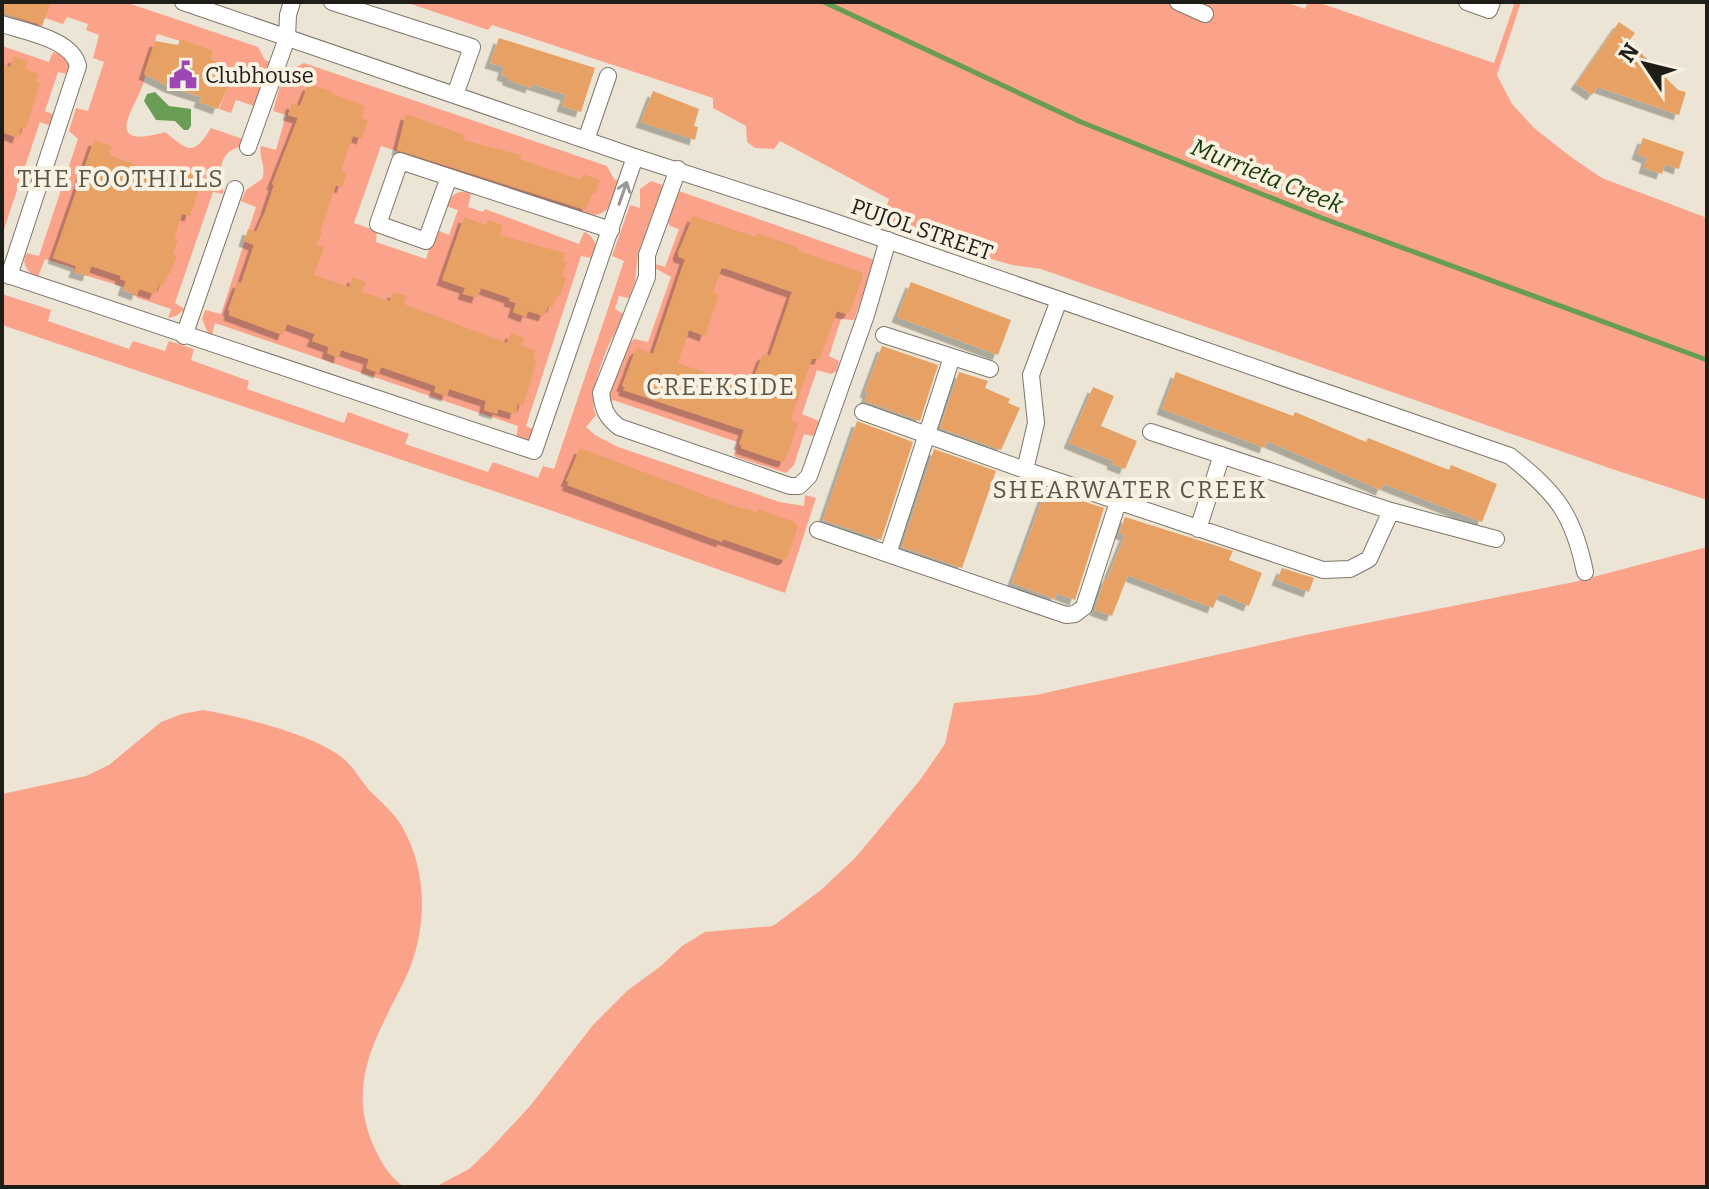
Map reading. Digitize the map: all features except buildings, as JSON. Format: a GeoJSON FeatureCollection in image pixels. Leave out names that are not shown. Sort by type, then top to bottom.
{"type":"FeatureCollection","features":[{"type":"Feature","properties":{"kind":"street","name":"PUJOL STREET"},"geometry":{"type":"LineString","coordinates":[[183,2],[888,240],[1510,456],[1545,484],[1567,515],[1585,572]]}},
{"type":"Feature","properties":{"kind":"street"},"geometry":{"type":"LineString","coordinates":[[248,147],[287,38],[292,2]]}},
{"type":"Feature","properties":{"kind":"street"},"geometry":{"type":"LineString","coordinates":[[332,2],[472,47],[455,95]]}},
{"type":"Feature","properties":{"kind":"street"},"geometry":{"type":"LineString","coordinates":[[1178,2],[1205,14]]}},
{"type":"Feature","properties":{"kind":"street"},"geometry":{"type":"LineString","coordinates":[[1467,2],[1489,10],[1492,2]]}},
{"type":"Feature","properties":{"kind":"street"},"geometry":{"type":"LineString","coordinates":[[2,24],[67,47],[76,57],[78,66],[6,275],[534,451],[635,157]]}},
{"type":"Feature","properties":{"kind":"street"},"geometry":{"type":"LineString","coordinates":[[586,140],[608,76]]}},
{"type":"Feature","properties":{"kind":"street"},"geometry":{"type":"LineString","coordinates":[[449,177],[426,241],[378,224],[400,161],[449,177],[611,230]]}},
{"type":"Feature","properties":{"kind":"street"},"geometry":{"type":"LineString","coordinates":[[678,169],[647,255],[647,277],[601,393],[603,410],[619,427],[782,483],[799,486],[809,476],[866,315],[888,240]]}},
{"type":"Feature","properties":{"kind":"street"},"geometry":{"type":"LineString","coordinates":[[184,336],[235,189]]}},
{"type":"Feature","properties":{"kind":"street"},"geometry":{"type":"LineString","coordinates":[[1025,470],[1036,423],[1031,375],[1059,300]]}},
{"type":"Feature","properties":{"kind":"street"},"geometry":{"type":"LineString","coordinates":[[884,335],[990,369]]}},
{"type":"Feature","properties":{"kind":"street"},"geometry":{"type":"LineString","coordinates":[[888,554],[952,357]]}},
{"type":"Feature","properties":{"kind":"street"},"geometry":{"type":"LineString","coordinates":[[863,412],[1323,570],[1350,569],[1369,559],[1391,511]]}},
{"type":"Feature","properties":{"kind":"street"},"geometry":{"type":"LineString","coordinates":[[1151,432],[1391,511],[1496,539]]}},
{"type":"Feature","properties":{"kind":"street"},"geometry":{"type":"LineString","coordinates":[[1198,529],[1222,455]]}},
{"type":"Feature","properties":{"kind":"street"},"geometry":{"type":"LineString","coordinates":[[818,530],[1066,615],[1075,614],[1084,607],[1118,502]]}},
{"type":"Feature","properties":{"kind":"shaded area"},"geometry":{"type":"Polygon","coordinates":[[[2,2],[125,2],[258,47],[265,60],[270,62],[254,106],[236,100],[231,113],[219,109],[230,81],[217,76],[222,63],[211,59],[214,51],[157,34],[143,84],[129,116],[128,132],[134,136],[146,136],[165,132],[189,148],[199,144],[211,128],[243,139],[239,147],[223,160],[223,194],[213,192],[175,303],[185,309],[176,316],[168,318],[171,309],[138,298],[124,287],[74,272],[74,268],[45,259],[38,277],[26,268],[24,261],[27,253],[39,256],[78,139],[69,131],[76,108],[88,111],[104,62],[93,58],[99,35],[86,30],[88,24],[67,17],[63,24],[45,18],[42,27],[2,13],[2,2]]]}},
{"type":"Feature","properties":{"kind":"shaded area"},"geometry":{"type":"Polygon","coordinates":[[[405,2],[1285,2],[1305,9],[1308,2],[1317,2],[1494,63],[1515,2],[1521,2],[1497,75],[1512,104],[1534,128],[1602,178],[1707,218],[1707,500],[1041,269],[1012,265],[967,252],[913,232],[884,217],[889,199],[780,141],[774,149],[755,148],[747,142],[746,126],[713,108],[713,98],[492,25],[488,30],[405,2]]]}},
{"type":"Feature","properties":{"kind":"shaded area"},"geometry":{"type":"Polygon","coordinates":[[[2,46],[49,62],[53,52],[70,63],[68,74],[58,72],[45,111],[55,115],[51,126],[40,122],[2,235],[2,46]]]}},
{"type":"Feature","properties":{"kind":"shaded area"},"geometry":{"type":"Polygon","coordinates":[[[304,63],[607,166],[614,179],[620,181],[607,209],[591,215],[381,146],[354,223],[377,231],[376,242],[426,259],[435,232],[449,235],[458,210],[446,206],[453,196],[463,192],[471,194],[468,207],[483,212],[485,209],[579,244],[584,232],[596,246],[592,258],[581,256],[526,426],[535,430],[527,441],[516,439],[518,426],[215,323],[212,335],[208,333],[202,319],[205,310],[221,314],[256,207],[241,201],[246,190],[262,179],[261,146],[276,150],[286,115],[273,111],[285,68],[290,70],[304,63]]]}},
{"type":"Feature","properties":{"kind":"shaded area"},"geometry":{"type":"Polygon","coordinates":[[[155,92],[169,106],[191,109],[191,126],[188,130],[175,121],[156,120],[144,101],[147,94],[155,92]]]}},
{"type":"Feature","properties":{"kind":"shaded area"},"geometry":{"type":"Polygon","coordinates":[[[651,181],[663,185],[638,254],[635,282],[629,298],[619,296],[615,309],[625,315],[601,364],[595,388],[596,415],[586,427],[618,447],[780,502],[804,506],[805,495],[816,498],[785,593],[547,509],[2,325],[2,294],[51,310],[48,321],[129,349],[133,341],[165,351],[169,341],[194,349],[191,360],[249,381],[247,389],[344,423],[348,412],[409,434],[405,444],[488,472],[493,462],[538,478],[543,466],[554,469],[624,261],[612,256],[630,205],[640,208],[640,189],[651,181]]]}},
{"type":"Feature","properties":{"kind":"shaded area"},"geometry":{"type":"Polygon","coordinates":[[[679,191],[875,260],[854,320],[841,319],[829,356],[839,361],[837,371],[831,374],[817,370],[802,414],[819,421],[817,434],[804,434],[794,465],[786,473],[736,457],[737,442],[613,400],[610,407],[606,404],[627,345],[634,339],[648,342],[671,277],[653,267],[655,264],[665,267],[679,229],[670,226],[668,221],[679,191]]]}},
{"type":"Feature","properties":{"kind":"shaded area"},"geometry":{"type":"Polygon","coordinates":[[[1707,547],[1707,1187],[435,1187],[469,1169],[490,1149],[530,1106],[593,1025],[628,990],[682,946],[705,932],[773,926],[821,890],[856,857],[920,780],[945,744],[954,703],[1036,695],[1306,635],[1574,582],[1707,547]]]}},
{"type":"Feature","properties":{"kind":"shaded area"},"geometry":{"type":"Polygon","coordinates":[[[203,710],[278,728],[333,751],[349,764],[395,816],[410,842],[422,900],[418,940],[406,977],[368,1060],[363,1102],[366,1125],[378,1155],[391,1175],[404,1187],[2,1187],[2,794],[86,776],[109,765],[161,722],[203,710]]]}},
{"type":"Feature","properties":{"kind":"waterway","name":"Murrieta Creek"},"geometry":{"type":"LineString","coordinates":[[824,2],[1081,122],[1322,218],[1707,360]]}},
{"type":"Feature","properties":{"kind":"place","name":"Clubhouse"},"geometry":{"type":"Point","coordinates":[183,75]}},
{"type":"Feature","properties":{"kind":"district","name":"THE FOOTHILLS"},"geometry":{"type":"Point","coordinates":[121,179]}},
{"type":"Feature","properties":{"kind":"district","name":"CREEKSIDE"},"geometry":{"type":"Point","coordinates":[721,387]}},
{"type":"Feature","properties":{"kind":"district","name":"SHEARWATER CREEK"},"geometry":{"type":"Point","coordinates":[1130,490]}}]}
